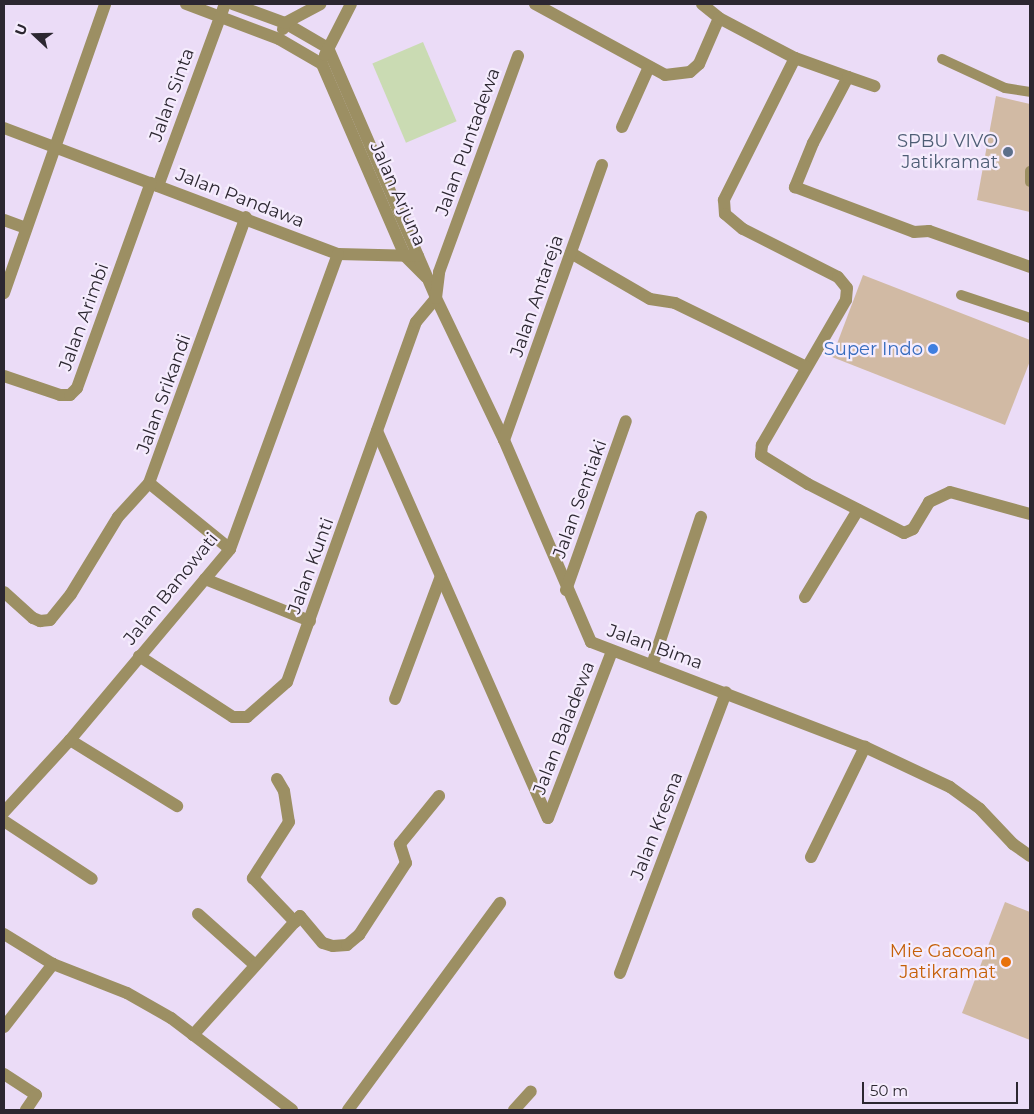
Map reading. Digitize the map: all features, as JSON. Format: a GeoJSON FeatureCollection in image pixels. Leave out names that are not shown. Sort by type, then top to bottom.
{"type":"FeatureCollection","features":[{"type":"Feature","properties":{"kind":"street"},"geometry":{"type":"LineString","coordinates":[[4,293],[105,4]]}},
{"type":"Feature","properties":{"kind":"street"},"geometry":{"type":"LineString","coordinates":[[186,4],[279,39],[322,64],[328,48],[351,4]]}},
{"type":"Feature","properties":{"kind":"street","name":"Jalan Sinta"},"geometry":{"type":"LineString","coordinates":[[155,184],[225,4]]}},
{"type":"Feature","properties":{"kind":"street"},"geometry":{"type":"LineString","coordinates":[[234,4],[285,23],[328,48]]}},
{"type":"Feature","properties":{"kind":"street"},"geometry":{"type":"LineString","coordinates":[[279,39],[285,23],[320,4]]}},
{"type":"Feature","properties":{"kind":"street"},"geometry":{"type":"LineString","coordinates":[[535,4],[665,75],[690,72],[698,64],[720,18]]}},
{"type":"Feature","properties":{"kind":"street"},"geometry":{"type":"LineString","coordinates":[[702,4],[720,18],[796,58],[874,86]]}},
{"type":"Feature","properties":{"kind":"street","name":"Jalan Arjuna"},"geometry":{"type":"LineString","coordinates":[[328,48],[412,256]]}},
{"type":"Feature","properties":{"kind":"street","name":"Jalan Puntadewa"},"geometry":{"type":"LineString","coordinates":[[436,298],[440,272],[518,56]]}},
{"type":"Feature","properties":{"kind":"street"},"geometry":{"type":"LineString","coordinates":[[796,58],[724,200],[725,214],[743,229],[838,277],[847,288],[846,300],[762,445],[762,455],[858,510],[904,533],[914,529],[929,502],[938,496],[950,492],[1030,514]]}},
{"type":"Feature","properties":{"kind":"street","name":"Jalan Arjuna"},"geometry":{"type":"LineString","coordinates":[[322,64],[412,256],[428,279]]}},
{"type":"Feature","properties":{"kind":"street"},"geometry":{"type":"LineString","coordinates":[[622,127],[649,67]]}},
{"type":"Feature","properties":{"kind":"street"},"geometry":{"type":"LineString","coordinates":[[848,77],[813,143],[796,187],[914,232],[929,231],[1030,267]]}},
{"type":"Feature","properties":{"kind":"street","name":"Jalan Pandawa"},"geometry":{"type":"LineString","coordinates":[[4,128],[54,148],[246,217],[338,254],[412,256]]}},
{"type":"Feature","properties":{"kind":"street","name":"Jalan Antareja"},"geometry":{"type":"LineString","coordinates":[[504,440],[602,165]]}},
{"type":"Feature","properties":{"kind":"street","name":"Jalan Arimbi"},"geometry":{"type":"LineString","coordinates":[[4,376],[60,395],[70,394],[77,388],[155,184]]}},
{"type":"Feature","properties":{"kind":"street","name":"Jalan Srikandi"},"geometry":{"type":"LineString","coordinates":[[149,483],[246,217]]}},
{"type":"Feature","properties":{"kind":"street"},"geometry":{"type":"LineString","coordinates":[[4,220],[26,228]]}},
{"type":"Feature","properties":{"kind":"street"},"geometry":{"type":"LineString","coordinates":[[571,253],[650,299],[675,303],[749,336],[806,367]]}},
{"type":"Feature","properties":{"kind":"street","name":"Jalan Banowati"},"geometry":{"type":"LineString","coordinates":[[4,821],[16,801],[70,740],[230,549],[338,254]]}},
{"type":"Feature","properties":{"kind":"street","name":"Jalan Bima"},"geometry":{"type":"LineString","coordinates":[[428,279],[504,440],[566,590],[591,642],[726,692],[865,747],[950,787],[980,809],[1013,844],[1030,856]]}},
{"type":"Feature","properties":{"kind":"street","name":"Jalan Kunti"},"geometry":{"type":"LineString","coordinates":[[139,656],[233,717],[247,717],[287,682],[416,322],[436,298]]}},
{"type":"Feature","properties":{"kind":"street","name":"Jalan Sentiaki"},"geometry":{"type":"LineString","coordinates":[[566,590],[626,421]]}},
{"type":"Feature","properties":{"kind":"street"},"geometry":{"type":"LineString","coordinates":[[377,431],[441,576],[395,699]]}},
{"type":"Feature","properties":{"kind":"street"},"geometry":{"type":"LineString","coordinates":[[4,592],[33,618],[40,621],[50,620],[71,594],[118,517],[149,483],[230,549]]}},
{"type":"Feature","properties":{"kind":"street"},"geometry":{"type":"LineString","coordinates":[[805,597],[858,510]]}},
{"type":"Feature","properties":{"kind":"street"},"geometry":{"type":"LineString","coordinates":[[652,665],[701,516]]}},
{"type":"Feature","properties":{"kind":"street","name":"Jalan Baladewa"},"geometry":{"type":"LineString","coordinates":[[441,576],[548,818],[612,651]]}},
{"type":"Feature","properties":{"kind":"street"},"geometry":{"type":"LineString","coordinates":[[206,579],[310,621]]}},
{"type":"Feature","properties":{"kind":"street","name":"Jalan Kresna"},"geometry":{"type":"LineString","coordinates":[[620,973],[726,692]]}},
{"type":"Feature","properties":{"kind":"street"},"geometry":{"type":"LineString","coordinates":[[70,740],[177,806]]}},
{"type":"Feature","properties":{"kind":"street"},"geometry":{"type":"LineString","coordinates":[[811,857],[865,747]]}},
{"type":"Feature","properties":{"kind":"street"},"geometry":{"type":"LineString","coordinates":[[277,780],[284,791],[289,822],[252,878],[295,922]]}},
{"type":"Feature","properties":{"kind":"street"},"geometry":{"type":"LineString","coordinates":[[193,1035],[300,916],[323,943],[333,946],[347,945],[358,935],[406,863],[400,844],[438,796]]}},
{"type":"Feature","properties":{"kind":"street"},"geometry":{"type":"LineString","coordinates":[[4,821],[92,879]]}},
{"type":"Feature","properties":{"kind":"street"},"geometry":{"type":"LineString","coordinates":[[348,1110],[500,903]]}},
{"type":"Feature","properties":{"kind":"street"},"geometry":{"type":"LineString","coordinates":[[198,914],[255,966]]}},
{"type":"Feature","properties":{"kind":"street"},"geometry":{"type":"LineString","coordinates":[[4,934],[53,964],[127,993],[193,1035],[292,1110]]}},
{"type":"Feature","properties":{"kind":"street"},"geometry":{"type":"LineString","coordinates":[[4,1027],[53,964]]}},
{"type":"Feature","properties":{"kind":"street"},"geometry":{"type":"LineString","coordinates":[[4,1074],[36,1095],[26,1110]]}},
{"type":"Feature","properties":{"kind":"street"},"geometry":{"type":"LineString","coordinates":[[514,1110],[531,1090]]}},
{"type":"Feature","properties":{"kind":"lane"},"geometry":{"type":"LineString","coordinates":[[942,59],[1005,88],[1030,92]]}},
{"type":"Feature","properties":{"kind":"lane"},"geometry":{"type":"LineString","coordinates":[[1030,170],[1030,182]]}},
{"type":"Feature","properties":{"kind":"lane"},"geometry":{"type":"LineString","coordinates":[[961,295],[1030,318]]}},
{"type":"Feature","properties":{"kind":"green space"},"geometry":{"type":"Polygon","coordinates":[[[423,42],[457,121],[406,143],[372,63],[423,42]]]}},
{"type":"Feature","properties":{"kind":"building","name":"SPBU VIVO Jatikramat"},"geometry":{"type":"Polygon","coordinates":[[[996,96],[1030,104],[1030,212],[977,200],[996,96]]]}},
{"type":"Feature","properties":{"kind":"building","name":"Super Indo"},"geometry":{"type":"Polygon","coordinates":[[[863,275],[1030,340],[1030,361],[1005,425],[832,357],[863,275]]]}},
{"type":"Feature","properties":{"kind":"building","name":"Mie Gacoan Jatikramat"},"geometry":{"type":"Polygon","coordinates":[[[1005,902],[1030,912],[1030,1040],[962,1013],[1005,902]]]}},
{"type":"Feature","properties":{"kind":"place","name":"SPBU VIVO Jatikramat"},"geometry":{"type":"Point","coordinates":[1008,152]}},
{"type":"Feature","properties":{"kind":"place","name":"Super Indo"},"geometry":{"type":"Point","coordinates":[933,349]}},
{"type":"Feature","properties":{"kind":"place","name":"Mie Gacoan Jatikramat"},"geometry":{"type":"Point","coordinates":[1006,962]}}]}
